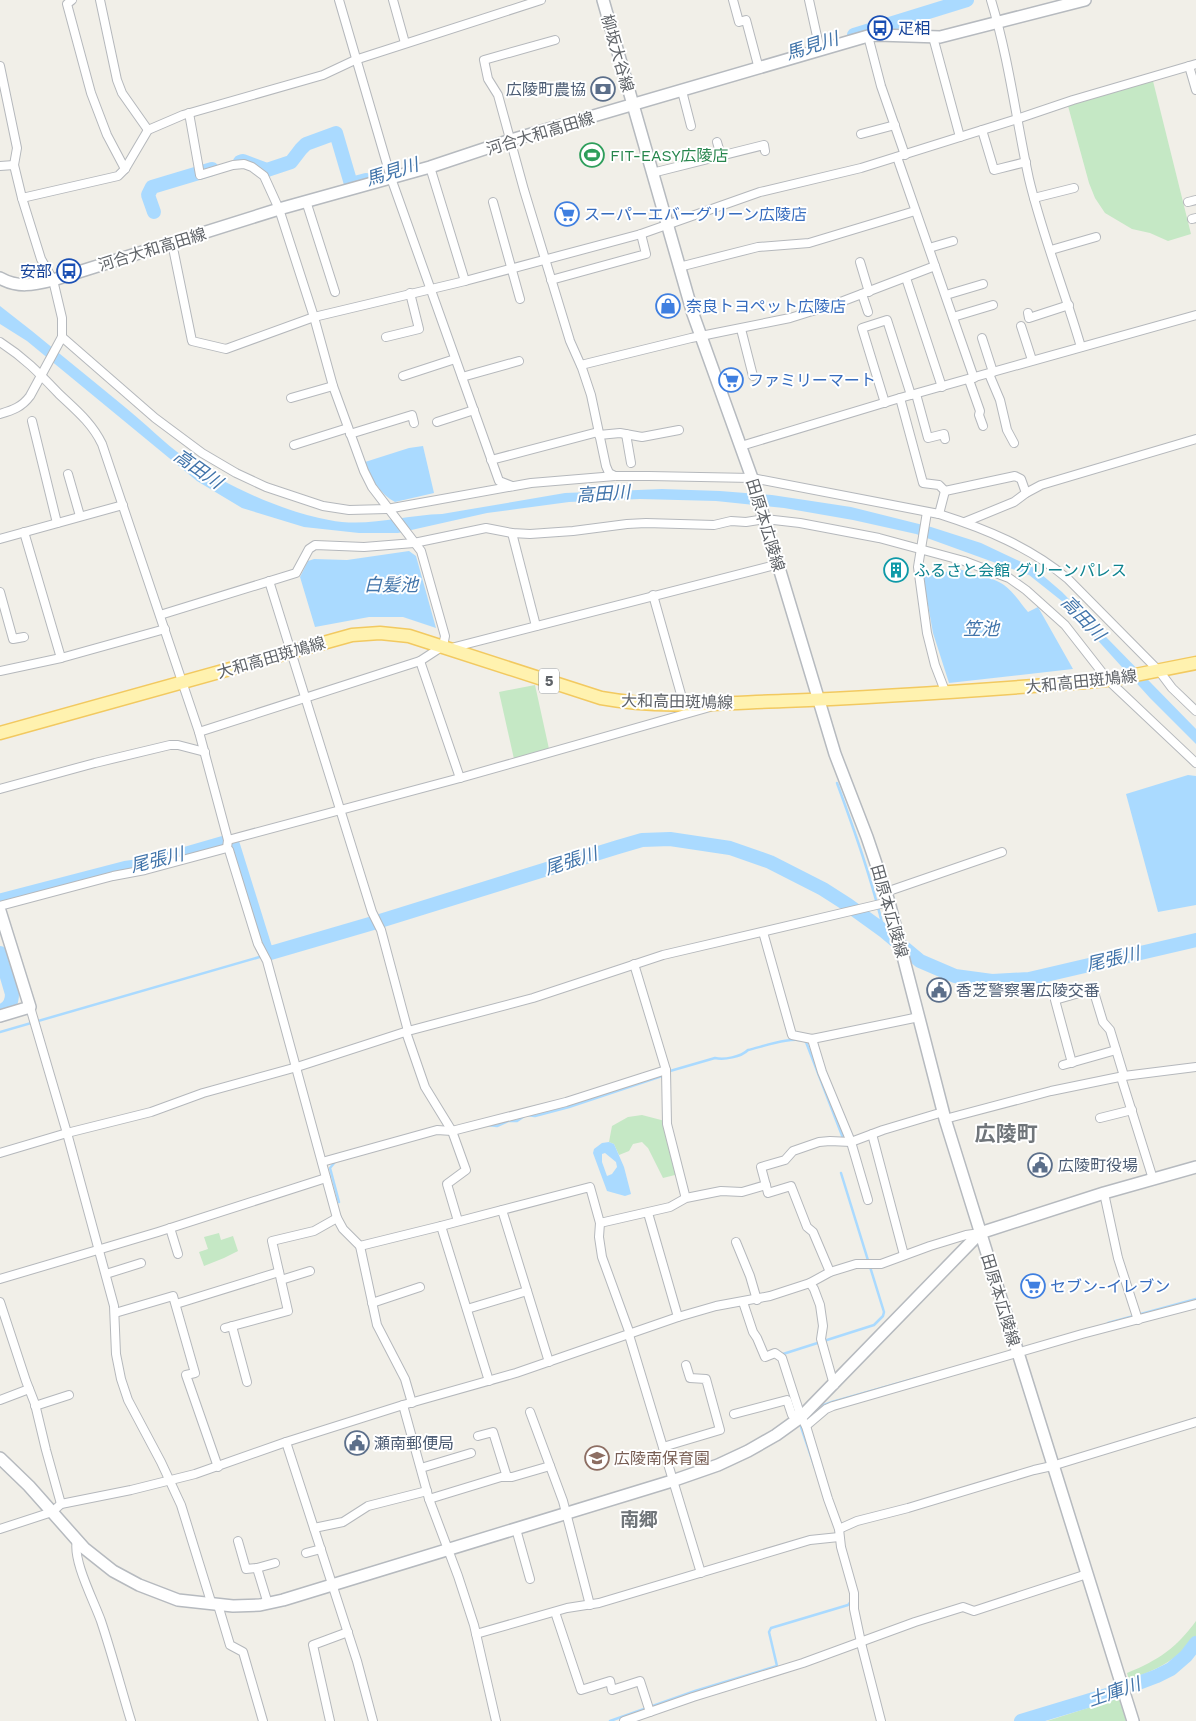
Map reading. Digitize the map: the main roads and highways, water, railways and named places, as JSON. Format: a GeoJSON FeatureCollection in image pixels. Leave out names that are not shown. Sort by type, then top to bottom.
{"type":"FeatureCollection","features":[{"type":"Feature","properties":{"kind":"main road","name":"柳坂大谷線"},"geometry":{"type":"LineString","coordinates":[[603,0],[632,105]]}},
{"type":"Feature","properties":{"kind":"main road","name":"河合大和高田線"},"geometry":{"type":"LineString","coordinates":[[0,278],[16,285],[27,286],[53,280],[390,174],[430,167],[510,137],[682,91],[758,65],[820,47],[878,35],[940,37],[1085,0]]}},
{"type":"Feature","properties":{"kind":"main road","name":"田原本広陵線"},"geometry":{"type":"LineString","coordinates":[[632,105],[700,336],[753,480],[835,754],[867,837],[879,902],[896,929],[944,1115],[1133,1721]]}},
{"type":"Feature","properties":{"kind":"main road","name":"大和高田斑鳩線"},"geometry":{"type":"LineString","coordinates":[[0,733],[291,651],[352,635],[380,633],[409,636],[447,647],[601,698],[684,705],[1028,687],[1112,680],[1196,663]]}},
{"type":"Feature","properties":{"kind":"main road"},"geometry":{"type":"LineString","coordinates":[[0,911],[31,1011],[0,1016]]}},
{"type":"Feature","properties":{"kind":"main road"},"geometry":{"type":"LineString","coordinates":[[0,1458],[18,1475],[76,1540],[113,1571],[139,1585],[178,1600],[215,1605],[248,1606],[268,1604],[333,1586],[672,1481],[718,1465],[748,1451],[776,1435],[834,1385],[980,1233],[1104,1193],[1196,1167]]}},
{"type":"Feature","properties":{"kind":"water","name":"高田川"},"geometry":{"type":"Polygon","coordinates":[[[0,306],[184,457],[254,496],[310,516],[357,523],[442,514],[565,493],[662,489],[720,491],[772,495],[851,507],[931,527],[981,543],[1034,568],[1062,592],[1196,729],[1196,744],[1150,698],[1063,602],[1029,575],[916,534],[853,520],[784,508],[716,501],[640,499],[569,502],[487,513],[398,533],[359,533],[304,527],[242,508],[197,481],[27,341],[0,324],[0,306]]]}},
{"type":"Feature","properties":{"kind":"water"},"geometry":{"type":"Polygon","coordinates":[[[423,446],[434,493],[395,502],[376,485],[365,462],[409,448],[423,446]]]}},
{"type":"Feature","properties":{"kind":"water","name":"白髪池"},"geometry":{"type":"Polygon","coordinates":[[[409,551],[416,556],[436,628],[403,617],[369,617],[315,627],[300,577],[308,561],[314,559],[347,560],[409,551]]]}},
{"type":"Feature","properties":{"kind":"water","name":"笠池"},"geometry":{"type":"Polygon","coordinates":[[[959,569],[1000,582],[1014,594],[1028,612],[1038,607],[1073,669],[949,683],[933,633],[923,577],[959,569]]]}},
{"type":"Feature","properties":{"kind":"water"},"geometry":{"type":"Polygon","coordinates":[[[1188,775],[1196,776],[1196,905],[1158,912],[1126,794],[1188,775]]]}},
{"type":"Feature","properties":{"kind":"water"},"geometry":{"type":"Polygon","coordinates":[[[609,1142],[614,1144],[624,1167],[631,1194],[625,1196],[607,1191],[593,1153],[594,1149],[602,1143],[609,1142]],[[605,1153],[602,1154],[602,1162],[607,1176],[612,1174],[617,1167],[616,1162],[605,1153]]]}},
{"type":"Feature","properties":{"kind":"waterway","name":"馬見川"},"geometry":{"type":"LineString","coordinates":[[854,35],[967,0]]}},
{"type":"Feature","properties":{"kind":"waterway","name":"馬見川"},"geometry":{"type":"LineString","coordinates":[[240,162],[243,161],[267,170],[291,162],[306,144],[336,133],[351,184],[366,180]]}},
{"type":"Feature","properties":{"kind":"waterway","name":"馬見川"},"geometry":{"type":"LineString","coordinates":[[154,212],[148,195],[152,187],[212,169]]}},
{"type":"Feature","properties":{"kind":"waterway"},"geometry":{"type":"LineString","coordinates":[[837,783],[863,856],[884,931]]}},
{"type":"Feature","properties":{"kind":"waterway","name":"尾張川"},"geometry":{"type":"LineString","coordinates":[[2,900],[125,868],[147,865],[223,843],[233,845],[267,954],[642,840],[670,839],[730,848],[770,862],[823,889],[848,905],[884,931],[920,961],[955,976],[992,981],[1029,979],[1196,940]]}},
{"type":"Feature","properties":{"kind":"waterway","name":"尾張川"},"geometry":{"type":"LineString","coordinates":[[0,953],[12,994],[9,1005],[6,1009],[0,1011]]}},
{"type":"Feature","properties":{"kind":"waterway"},"geometry":{"type":"LineString","coordinates":[[0,1032],[263,956]]}},
{"type":"Feature","properties":{"kind":"waterway"},"geometry":{"type":"LineString","coordinates":[[487,1125],[497,1126],[508,1121],[517,1121],[526,1115],[535,1116],[569,1107],[662,1076],[670,1071],[715,1058],[732,1057],[748,1050],[778,1042],[801,1040],[806,1042],[843,1138]]}},
{"type":"Feature","properties":{"kind":"waterway"},"geometry":{"type":"LineString","coordinates":[[335,1162],[330,1168],[339,1202]]}},
{"type":"Feature","properties":{"kind":"waterway"},"geometry":{"type":"LineString","coordinates":[[781,1356],[874,1325],[883,1316],[884,1312],[841,1173]]}},
{"type":"Feature","properties":{"kind":"waterway"},"geometry":{"type":"LineString","coordinates":[[1108,1323],[1196,1299]]}},
{"type":"Feature","properties":{"kind":"waterway"},"geometry":{"type":"LineString","coordinates":[[815,1414],[824,1405],[832,1402],[917,1378]]}},
{"type":"Feature","properties":{"kind":"waterway"},"geometry":{"type":"LineString","coordinates":[[804,1424],[801,1427],[815,1468]]}},
{"type":"Feature","properties":{"kind":"waterway"},"geometry":{"type":"LineString","coordinates":[[610,1721],[695,1691],[777,1666],[769,1632],[771,1628],[848,1605],[852,1600]]}},
{"type":"Feature","properties":{"kind":"waterway","name":"土庫川"},"geometry":{"type":"LineString","coordinates":[[1021,1721],[1107,1695],[1157,1676],[1171,1669],[1186,1656],[1196,1643]]}},
{"type":"Feature","properties":{"kind":"place","name":"疋相"},"geometry":{"type":"Point","coordinates":[880,28]}},
{"type":"Feature","properties":{"kind":"place","name":"広陵町農協"},"geometry":{"type":"Point","coordinates":[603,89]}},
{"type":"Feature","properties":{"kind":"place","name":"FIT-EASY広陵店"},"geometry":{"type":"Point","coordinates":[592,155]}},
{"type":"Feature","properties":{"kind":"place","name":"スーパーエバーグリーン広陵店"},"geometry":{"type":"Point","coordinates":[567,214]}},
{"type":"Feature","properties":{"kind":"place","name":"安部"},"geometry":{"type":"Point","coordinates":[69,271]}},
{"type":"Feature","properties":{"kind":"place","name":"奈良トヨペット広陵店"},"geometry":{"type":"Point","coordinates":[668,306]}},
{"type":"Feature","properties":{"kind":"place","name":"ファミリーマート"},"geometry":{"type":"Point","coordinates":[731,380]}},
{"type":"Feature","properties":{"kind":"place","name":"ふるさと会館 グリーンパレス"},"geometry":{"type":"Point","coordinates":[896,570]}},
{"type":"Feature","properties":{"kind":"place","name":"香芝警察署広陵交番"},"geometry":{"type":"Point","coordinates":[939,990]}},
{"type":"Feature","properties":{"kind":"place","name":"広陵町役場"},"geometry":{"type":"Point","coordinates":[1040,1165]}},
{"type":"Feature","properties":{"kind":"place","name":"セブン-イレブン"},"geometry":{"type":"Point","coordinates":[1033,1286]}},
{"type":"Feature","properties":{"kind":"place","name":"瀬南郵便局"},"geometry":{"type":"Point","coordinates":[357,1443]}},
{"type":"Feature","properties":{"kind":"place","name":"広陵南保育園"},"geometry":{"type":"Point","coordinates":[597,1458]}},
{"type":"Feature","properties":{"kind":"district","name":"広陵町"},"geometry":{"type":"Point","coordinates":[1006,1134]}},
{"type":"Feature","properties":{"kind":"district","name":"南郷"},"geometry":{"type":"Point","coordinates":[639,1519]}}]}
